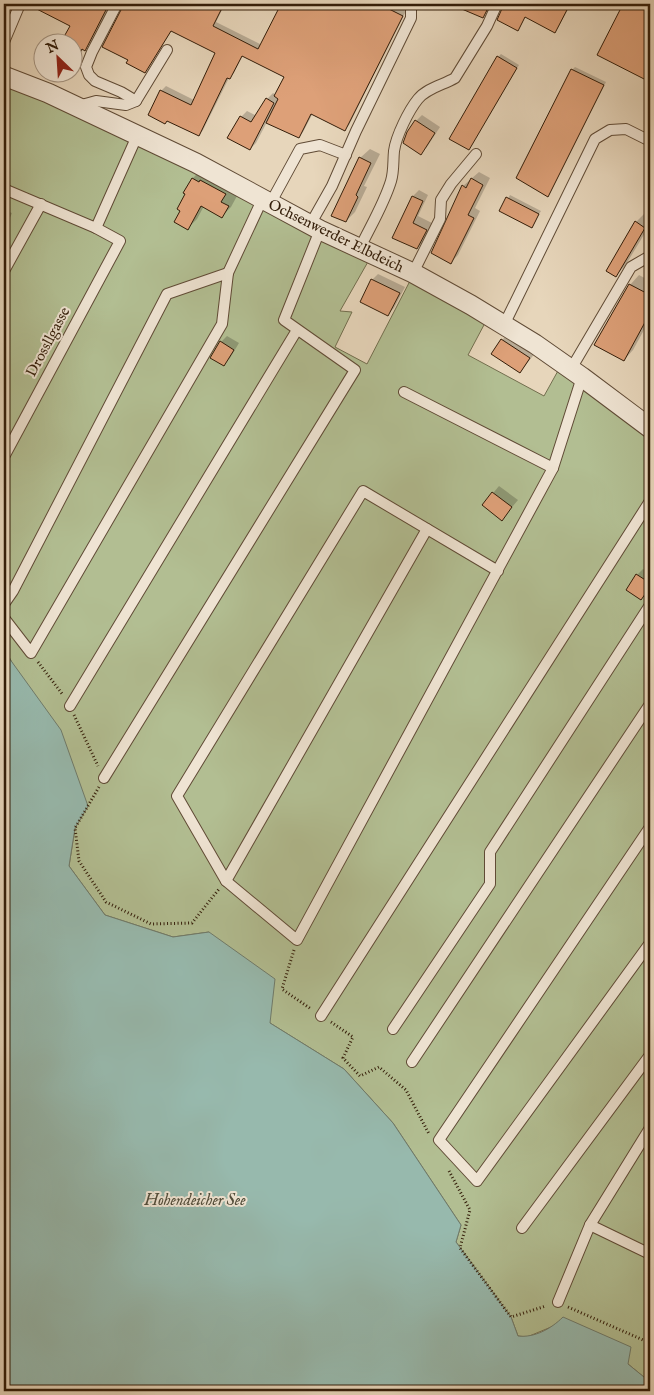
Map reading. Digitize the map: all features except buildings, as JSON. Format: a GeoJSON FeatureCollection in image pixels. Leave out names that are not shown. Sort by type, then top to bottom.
{"type":"FeatureCollection","features":[{"type":"Feature","properties":{"kind":"street","name":"Ochsenwerder Elbdeich"},"geometry":{"type":"LineString","coordinates":[[4,76],[78,107],[196,163],[315,227],[413,272],[504,325],[576,373],[650,428]]}},
{"type":"Feature","properties":{"kind":"lane"},"geometry":{"type":"LineString","coordinates":[[4,42],[20,4]]}},
{"type":"Feature","properties":{"kind":"lane"},"geometry":{"type":"LineString","coordinates":[[117,4],[86,67],[89,75],[95,81],[136,101]]}},
{"type":"Feature","properties":{"kind":"lane"},"geometry":{"type":"LineString","coordinates":[[104,778],[355,370],[284,320],[315,227],[332,186],[356,130],[412,18],[411,4]]}},
{"type":"Feature","properties":{"kind":"lane"},"geometry":{"type":"LineString","coordinates":[[360,248],[391,183],[394,151],[403,125],[419,98],[436,86],[455,78],[487,26],[497,4]]}},
{"type":"Feature","properties":{"kind":"lane"},"geometry":{"type":"LineString","coordinates":[[78,107],[96,101],[126,105],[136,101],[167,50]]}},
{"type":"Feature","properties":{"kind":"lane"},"geometry":{"type":"LineString","coordinates":[[504,325],[595,139],[610,130],[626,129],[650,141]]}},
{"type":"Feature","properties":{"kind":"lane"},"geometry":{"type":"LineString","coordinates":[[4,189],[96,228],[137,136]]}},
{"type":"Feature","properties":{"kind":"lane"},"geometry":{"type":"LineString","coordinates":[[4,618],[31,653],[222,324],[228,273],[266,202],[300,149],[320,145],[346,155]]}},
{"type":"Feature","properties":{"kind":"lane"},"geometry":{"type":"LineString","coordinates":[[413,272],[440,220],[441,200],[451,184],[476,154]]}},
{"type":"Feature","properties":{"kind":"lane"},"geometry":{"type":"LineString","coordinates":[[4,271],[41,204]]}},
{"type":"Feature","properties":{"kind":"lane","name":"Drossllgasse"},"geometry":{"type":"LineString","coordinates":[[4,457],[120,241],[96,228]]}},
{"type":"Feature","properties":{"kind":"lane"},"geometry":{"type":"LineString","coordinates":[[498,571],[363,491],[177,796],[226,881],[297,940],[498,571],[553,468],[576,373],[630,268],[650,256]]}},
{"type":"Feature","properties":{"kind":"lane"},"geometry":{"type":"LineString","coordinates":[[4,604],[167,294],[228,273]]}},
{"type":"Feature","properties":{"kind":"lane"},"geometry":{"type":"LineString","coordinates":[[70,706],[297,330]]}},
{"type":"Feature","properties":{"kind":"lane"},"geometry":{"type":"LineString","coordinates":[[404,392],[553,468]]}},
{"type":"Feature","properties":{"kind":"lane"},"geometry":{"type":"LineString","coordinates":[[321,1016],[650,501]]}},
{"type":"Feature","properties":{"kind":"lane"},"geometry":{"type":"LineString","coordinates":[[226,881],[427,528]]}},
{"type":"Feature","properties":{"kind":"lane"},"geometry":{"type":"LineString","coordinates":[[393,1030],[490,884],[490,852],[650,605]]}},
{"type":"Feature","properties":{"kind":"lane"},"geometry":{"type":"LineString","coordinates":[[412,1062],[650,704]]}},
{"type":"Feature","properties":{"kind":"lane"},"geometry":{"type":"LineString","coordinates":[[650,827],[439,1140],[477,1181],[650,943]]}},
{"type":"Feature","properties":{"kind":"lane"},"geometry":{"type":"LineString","coordinates":[[522,1228],[650,1055]]}},
{"type":"Feature","properties":{"kind":"lane"},"geometry":{"type":"LineString","coordinates":[[558,1302],[590,1225],[650,1128]]}},
{"type":"Feature","properties":{"kind":"lane"},"geometry":{"type":"LineString","coordinates":[[590,1225],[650,1254]]}},
{"type":"Feature","properties":{"kind":"path"},"geometry":{"type":"LineString","coordinates":[[31,653],[70,706],[104,778],[75,828],[80,861],[106,902],[151,924],[192,923],[226,881]]}},
{"type":"Feature","properties":{"kind":"path"},"geometry":{"type":"LineString","coordinates":[[297,940],[282,989],[353,1037],[343,1058],[360,1076],[379,1067],[406,1090],[434,1142]]}},
{"type":"Feature","properties":{"kind":"path"},"geometry":{"type":"LineString","coordinates":[[447,1168],[470,1210],[460,1248],[512,1317],[558,1302],[650,1343]]}},
{"type":"Feature","properties":{"kind":"green space"},"geometry":{"type":"Polygon","coordinates":[[[4,83],[87,118],[369,260],[340,311],[352,312],[335,347],[367,364],[411,279],[485,323],[468,355],[544,396],[559,369],[650,437],[650,1382],[628,1364],[556,1325],[527,1337],[518,1336],[511,1317],[456,1242],[461,1225],[393,1123],[344,1069],[270,1023],[209,932],[173,937],[105,915],[69,866],[75,828],[88,806],[8,655],[4,651],[4,83]]]}},
{"type":"Feature","properties":{"kind":"water","name":"Hohendeicher See"},"geometry":{"type":"Polygon","coordinates":[[[4,651],[61,730],[88,806],[75,828],[69,866],[105,915],[173,937],[209,932],[275,979],[270,1023],[344,1069],[393,1123],[461,1225],[456,1242],[511,1317],[518,1336],[530,1336],[542,1332],[563,1317],[631,1347],[628,1364],[650,1382],[650,1391],[4,1391],[4,651]]]}}]}
